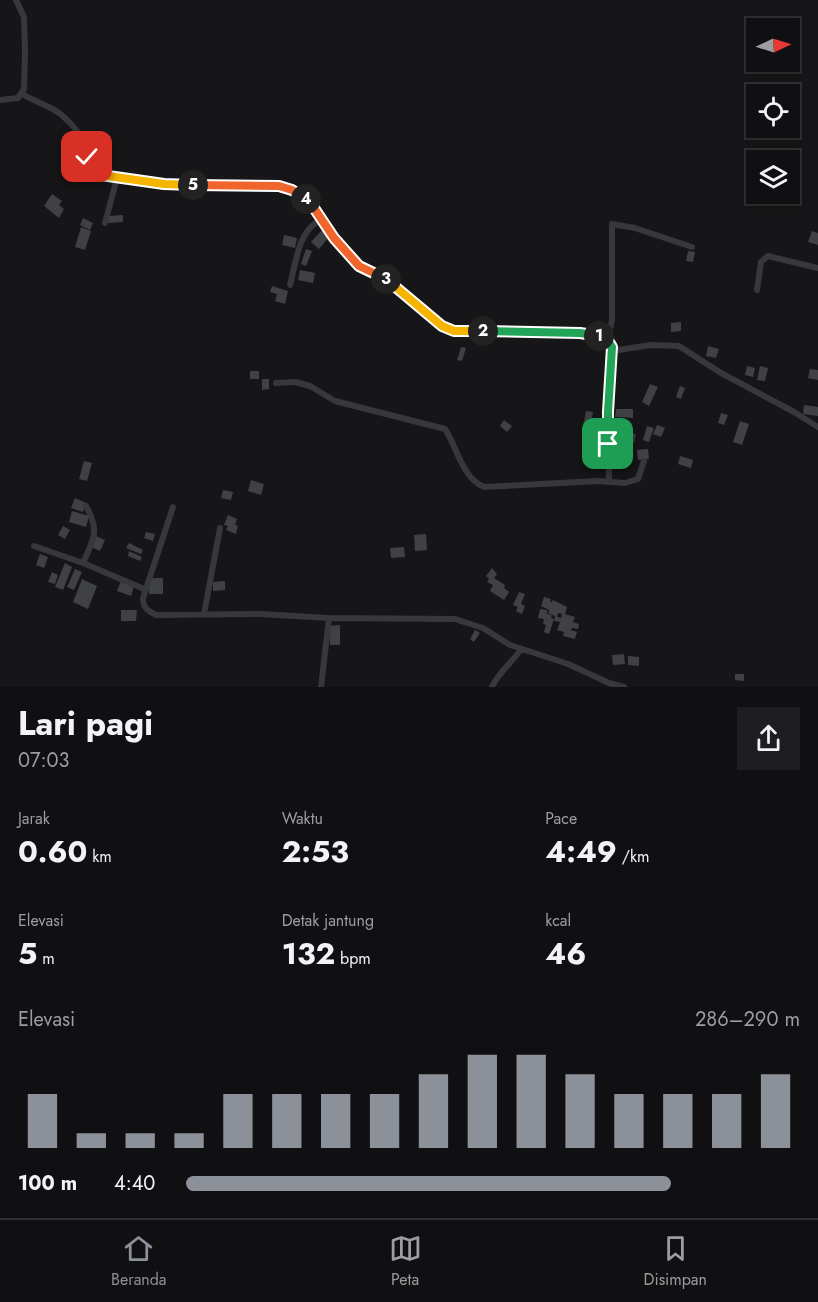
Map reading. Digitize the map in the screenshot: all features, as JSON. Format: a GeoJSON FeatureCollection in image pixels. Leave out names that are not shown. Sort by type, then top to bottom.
{"type":"FeatureCollection","features":[{"type":"Feature","properties":{"kind":"street"},"geometry":{"type":"LineString","coordinates":[[0,100],[15,99],[22,94],[25,83],[24,24],[22,10],[16,0]]}},
{"type":"Feature","properties":{"kind":"street"},"geometry":{"type":"LineString","coordinates":[[22,94],[57,110],[70,122],[82,141],[88,163],[101,175],[164,184],[279,186],[292,190],[310,202],[334,238],[359,266],[390,281],[433,321],[448,329],[580,333],[606,337],[611,343],[612,351],[608,412],[609,481]]}},
{"type":"Feature","properties":{"kind":"street"},"geometry":{"type":"LineString","coordinates":[[105,223],[117,178]]}},
{"type":"Feature","properties":{"kind":"street"},"geometry":{"type":"LineString","coordinates":[[290,285],[302,240],[309,228],[321,220]]}},
{"type":"Feature","properties":{"kind":"street"},"geometry":{"type":"LineString","coordinates":[[606,337],[612,320],[612,224],[635,228],[692,247]]}},
{"type":"Feature","properties":{"kind":"street"},"geometry":{"type":"LineString","coordinates":[[757,290],[761,262],[768,256],[818,268]]}},
{"type":"Feature","properties":{"kind":"street"},"geometry":{"type":"LineString","coordinates":[[612,351],[651,345],[679,346],[721,373],[818,427]]}},
{"type":"Feature","properties":{"kind":"street"},"geometry":{"type":"LineString","coordinates":[[276,383],[295,382],[310,386],[335,401],[445,429],[468,473],[474,481],[484,487],[609,481],[625,483],[635,481],[640,476],[644,461]]}},
{"type":"Feature","properties":{"kind":"street"},"geometry":{"type":"LineString","coordinates":[[83,562],[95,533],[95,524],[86,506]]}},
{"type":"Feature","properties":{"kind":"street"},"geometry":{"type":"LineString","coordinates":[[173,507],[144,588],[143,604],[146,609],[156,615],[261,614],[328,618],[455,619],[483,628],[510,645],[568,664],[609,683],[624,687]]}},
{"type":"Feature","properties":{"kind":"street"},"geometry":{"type":"LineString","coordinates":[[204,614],[220,528]]}},
{"type":"Feature","properties":{"kind":"street"},"geometry":{"type":"LineString","coordinates":[[34,546],[83,562],[144,588]]}},
{"type":"Feature","properties":{"kind":"street"},"geometry":{"type":"LineString","coordinates":[[321,687],[328,618]]}},
{"type":"Feature","properties":{"kind":"street"},"geometry":{"type":"LineString","coordinates":[[492,687],[496,677],[508,668],[521,649]]}},
{"type":"Feature","properties":{"kind":"building"},"geometry":{"type":"Polygon","coordinates":[[[52,194],[62,201],[59,205],[64,209],[59,218],[44,206],[52,194]]]}},
{"type":"Feature","properties":{"kind":"building"},"geometry":{"type":"Polygon","coordinates":[[[123,215],[123,222],[108,223],[108,216],[123,215]]]}},
{"type":"Feature","properties":{"kind":"building"},"geometry":{"type":"Polygon","coordinates":[[[83,218],[93,223],[90,230],[80,225],[83,218]]]}},
{"type":"Feature","properties":{"kind":"building"},"geometry":{"type":"Polygon","coordinates":[[[81,227],[91,231],[85,250],[75,247],[81,227]]]}},
{"type":"Feature","properties":{"kind":"building"},"geometry":{"type":"Polygon","coordinates":[[[322,230],[329,237],[319,249],[311,242],[322,230]]]}},
{"type":"Feature","properties":{"kind":"building"},"geometry":{"type":"Polygon","coordinates":[[[812,231],[818,233],[818,245],[808,242],[812,231]]]}},
{"type":"Feature","properties":{"kind":"building"},"geometry":{"type":"Polygon","coordinates":[[[284,235],[297,238],[295,248],[282,245],[284,235]]]}},
{"type":"Feature","properties":{"kind":"building"},"geometry":{"type":"Polygon","coordinates":[[[306,249],[312,251],[306,266],[301,264],[306,249]]]}},
{"type":"Feature","properties":{"kind":"building"},"geometry":{"type":"Polygon","coordinates":[[[688,251],[695,252],[693,262],[686,261],[688,251]]]}},
{"type":"Feature","properties":{"kind":"building"},"geometry":{"type":"Polygon","coordinates":[[[300,270],[315,273],[313,283],[298,280],[300,270]]]}},
{"type":"Feature","properties":{"kind":"building"},"geometry":{"type":"Polygon","coordinates":[[[272,286],[288,291],[285,304],[275,301],[277,294],[270,292],[272,286]]]}},
{"type":"Feature","properties":{"kind":"building"},"geometry":{"type":"Polygon","coordinates":[[[681,322],[681,331],[671,332],[671,323],[681,322]]]}},
{"type":"Feature","properties":{"kind":"building"},"geometry":{"type":"Polygon","coordinates":[[[708,346],[719,349],[716,358],[706,356],[708,346]]]}},
{"type":"Feature","properties":{"kind":"building"},"geometry":{"type":"Polygon","coordinates":[[[461,347],[466,348],[462,361],[457,360],[461,347]]]}},
{"type":"Feature","properties":{"kind":"building"},"geometry":{"type":"Polygon","coordinates":[[[747,366],[755,368],[753,377],[745,375],[747,366]]]}},
{"type":"Feature","properties":{"kind":"building"},"geometry":{"type":"Polygon","coordinates":[[[760,366],[768,368],[765,381],[757,380],[760,366]]]}},
{"type":"Feature","properties":{"kind":"building"},"geometry":{"type":"Polygon","coordinates":[[[810,369],[818,370],[818,380],[808,378],[810,369]]]}},
{"type":"Feature","properties":{"kind":"building"},"geometry":{"type":"Polygon","coordinates":[[[250,371],[259,371],[259,379],[250,379],[250,371]]]}},
{"type":"Feature","properties":{"kind":"building"},"geometry":{"type":"Polygon","coordinates":[[[262,379],[269,379],[269,389],[262,390],[262,379]]]}},
{"type":"Feature","properties":{"kind":"building"},"geometry":{"type":"Polygon","coordinates":[[[650,384],[658,387],[649,406],[642,402],[650,384]]]}},
{"type":"Feature","properties":{"kind":"building"},"geometry":{"type":"Polygon","coordinates":[[[680,386],[685,388],[681,399],[676,397],[680,386]]]}},
{"type":"Feature","properties":{"kind":"building"},"geometry":{"type":"Polygon","coordinates":[[[804,405],[818,407],[818,416],[803,414],[804,405]]]}},
{"type":"Feature","properties":{"kind":"building"},"geometry":{"type":"Polygon","coordinates":[[[616,409],[633,409],[633,418],[615,417],[616,409]]]}},
{"type":"Feature","properties":{"kind":"building"},"geometry":{"type":"Polygon","coordinates":[[[586,411],[593,412],[590,428],[583,426],[586,411]]]}},
{"type":"Feature","properties":{"kind":"building"},"geometry":{"type":"Polygon","coordinates":[[[721,413],[728,415],[724,425],[718,423],[721,413]]]}},
{"type":"Feature","properties":{"kind":"building"},"geometry":{"type":"Polygon","coordinates":[[[504,420],[512,426],[507,432],[500,426],[504,420]]]}},
{"type":"Feature","properties":{"kind":"building"},"geometry":{"type":"Polygon","coordinates":[[[740,421],[749,424],[742,445],[733,442],[740,421]]]}},
{"type":"Feature","properties":{"kind":"building"},"geometry":{"type":"Polygon","coordinates":[[[657,425],[665,428],[661,437],[653,434],[657,425]]]}},
{"type":"Feature","properties":{"kind":"building"},"geometry":{"type":"Polygon","coordinates":[[[647,426],[654,428],[649,442],[643,440],[647,426]]]}},
{"type":"Feature","properties":{"kind":"building"},"geometry":{"type":"Polygon","coordinates":[[[626,432],[636,434],[634,443],[625,440],[626,432]]]}},
{"type":"Feature","properties":{"kind":"building"},"geometry":{"type":"Polygon","coordinates":[[[648,449],[649,459],[638,460],[637,450],[648,449]]]}},
{"type":"Feature","properties":{"kind":"building"},"geometry":{"type":"Polygon","coordinates":[[[680,456],[693,460],[691,468],[678,464],[680,456]]]}},
{"type":"Feature","properties":{"kind":"building"},"geometry":{"type":"Polygon","coordinates":[[[84,461],[92,463],[87,481],[79,479],[84,461]]]}},
{"type":"Feature","properties":{"kind":"building"},"geometry":{"type":"Polygon","coordinates":[[[251,480],[264,484],[261,495],[248,491],[251,480]]]}},
{"type":"Feature","properties":{"kind":"building"},"geometry":{"type":"Polygon","coordinates":[[[223,490],[233,492],[231,500],[221,498],[223,490]]]}},
{"type":"Feature","properties":{"kind":"building"},"geometry":{"type":"Polygon","coordinates":[[[75,498],[86,503],[83,512],[71,508],[75,498]]]}},
{"type":"Feature","properties":{"kind":"building"},"geometry":{"type":"Polygon","coordinates":[[[72,511],[89,516],[86,527],[69,522],[72,511]]]}},
{"type":"Feature","properties":{"kind":"building"},"geometry":{"type":"Polygon","coordinates":[[[228,515],[237,519],[236,534],[226,530],[228,526],[224,525],[228,515]]]}},
{"type":"Feature","properties":{"kind":"building"},"geometry":{"type":"Polygon","coordinates":[[[63,526],[70,530],[65,539],[58,535],[63,526]]]}},
{"type":"Feature","properties":{"kind":"building"},"geometry":{"type":"Polygon","coordinates":[[[146,532],[155,534],[153,541],[144,538],[146,532]]]}},
{"type":"Feature","properties":{"kind":"building"},"geometry":{"type":"Polygon","coordinates":[[[426,534],[427,550],[415,551],[414,535],[426,534]]]}},
{"type":"Feature","properties":{"kind":"building"},"geometry":{"type":"Polygon","coordinates":[[[96,536],[105,540],[100,551],[91,547],[96,536]]]}},
{"type":"Feature","properties":{"kind":"building"},"geometry":{"type":"Polygon","coordinates":[[[129,543],[143,550],[141,554],[126,548],[129,543]]]}},
{"type":"Feature","properties":{"kind":"building"},"geometry":{"type":"Polygon","coordinates":[[[404,547],[405,557],[391,558],[390,548],[404,547]]]}},
{"type":"Feature","properties":{"kind":"building"},"geometry":{"type":"Polygon","coordinates":[[[129,551],[142,557],[140,561],[128,556],[129,551]]]}},
{"type":"Feature","properties":{"kind":"building"},"geometry":{"type":"Polygon","coordinates":[[[40,554],[48,557],[44,568],[36,565],[40,554]]]}},
{"type":"Feature","properties":{"kind":"building"},"geometry":{"type":"Polygon","coordinates":[[[65,563],[72,567],[63,590],[55,587],[65,563]]]}},
{"type":"Feature","properties":{"kind":"building"},"geometry":{"type":"Polygon","coordinates":[[[492,568],[497,574],[494,578],[505,585],[504,588],[509,592],[504,600],[490,591],[493,585],[487,582],[489,579],[486,576],[492,568]]]}},
{"type":"Feature","properties":{"kind":"building"},"geometry":{"type":"Polygon","coordinates":[[[75,569],[82,572],[74,590],[67,587],[75,569]]]}},
{"type":"Feature","properties":{"kind":"building"},"geometry":{"type":"Polygon","coordinates":[[[52,572],[58,575],[55,584],[48,582],[52,572]]]}},
{"type":"Feature","properties":{"kind":"building"},"geometry":{"type":"Polygon","coordinates":[[[149,578],[163,578],[163,594],[149,594],[149,578]]]}},
{"type":"Feature","properties":{"kind":"building"},"geometry":{"type":"Polygon","coordinates":[[[82,579],[97,586],[88,609],[73,602],[82,579]]]}},
{"type":"Feature","properties":{"kind":"building"},"geometry":{"type":"Polygon","coordinates":[[[121,581],[134,586],[131,596],[117,591],[121,581]]]}},
{"type":"Feature","properties":{"kind":"building"},"geometry":{"type":"Polygon","coordinates":[[[225,581],[225,590],[213,591],[213,582],[225,581]]]}},
{"type":"Feature","properties":{"kind":"building"},"geometry":{"type":"Polygon","coordinates":[[[519,592],[525,594],[521,604],[525,606],[522,614],[516,611],[518,607],[513,605],[519,592]]]}},
{"type":"Feature","properties":{"kind":"building"},"geometry":{"type":"Polygon","coordinates":[[[544,597],[551,599],[550,602],[553,600],[567,607],[565,614],[575,617],[573,622],[579,624],[578,629],[572,628],[571,630],[577,632],[575,639],[563,636],[564,632],[557,630],[560,622],[554,621],[555,616],[541,606],[544,597]]]}},
{"type":"Feature","properties":{"kind":"building"},"geometry":{"type":"Polygon","coordinates":[[[540,609],[547,610],[547,614],[552,615],[551,618],[554,619],[549,634],[544,632],[546,625],[543,624],[544,619],[538,618],[540,609]]]}},
{"type":"Feature","properties":{"kind":"building"},"geometry":{"type":"Polygon","coordinates":[[[121,610],[137,610],[136,621],[121,621],[121,610]]]}},
{"type":"Feature","properties":{"kind":"building"},"geometry":{"type":"Polygon","coordinates":[[[340,625],[340,645],[330,645],[329,626],[340,625]]]}},
{"type":"Feature","properties":{"kind":"building"},"geometry":{"type":"Polygon","coordinates":[[[475,630],[480,633],[474,642],[470,639],[475,630]]]}},
{"type":"Feature","properties":{"kind":"building"},"geometry":{"type":"Polygon","coordinates":[[[624,654],[625,664],[613,665],[612,655],[624,654]]]}},
{"type":"Feature","properties":{"kind":"building"},"geometry":{"type":"Polygon","coordinates":[[[628,656],[639,657],[639,666],[628,665],[628,656]]]}},
{"type":"Feature","properties":{"kind":"building"},"geometry":{"type":"Polygon","coordinates":[[[735,674],[744,674],[744,681],[735,680],[735,674]]]}},
{"type":"Feature","properties":{"kind":"route"},"geometry":{"type":"LineString","coordinates":[[87,157],[93,170],[101,175],[117,178],[164,184],[279,186],[292,190],[310,202],[334,238],[359,266],[390,281],[433,321],[448,329],[454,331],[580,333],[606,337],[612,347],[608,444]]}}]}
